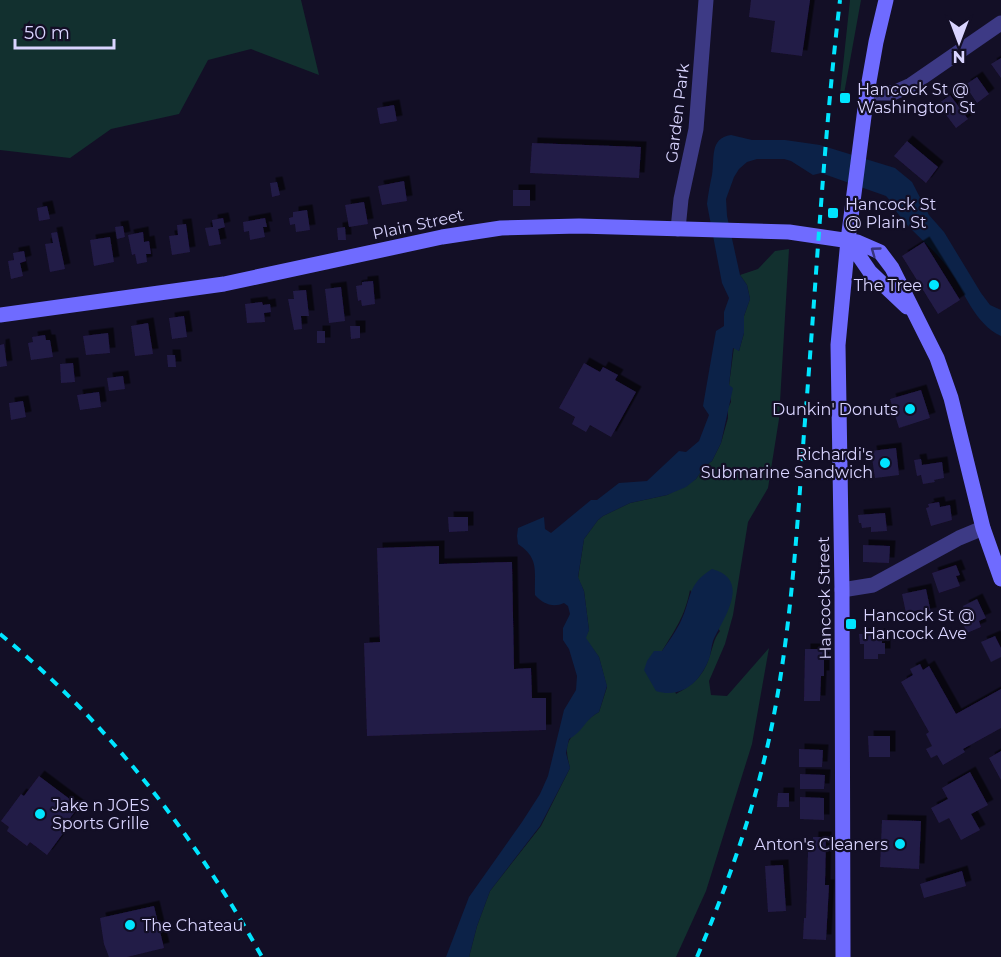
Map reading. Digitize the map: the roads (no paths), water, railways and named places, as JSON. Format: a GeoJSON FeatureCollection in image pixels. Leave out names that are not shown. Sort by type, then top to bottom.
{"type":"FeatureCollection","features":[{"type":"Feature","properties":{"kind":"main road"},"geometry":{"type":"LineString","coordinates":[[867,93],[886,0]]}},
{"type":"Feature","properties":{"kind":"main road","name":"Hancock Street"},"geometry":{"type":"LineString","coordinates":[[843,957],[842,590],[838,345],[848,240],[867,93]]}},
{"type":"Feature","properties":{"kind":"main road","name":"Plain Street"},"geometry":{"type":"LineString","coordinates":[[0,315],[249,279],[480,230],[560,225],[789,232],[848,240]]}},
{"type":"Feature","properties":{"kind":"main road"},"geometry":{"type":"LineString","coordinates":[[848,240],[870,272],[912,311],[929,342],[947,384],[984,528],[1001,579]]}},
{"type":"Feature","properties":{"kind":"street","name":"Garden Park"},"geometry":{"type":"LineString","coordinates":[[678,229],[681,199],[696,129],[706,0]]}},
{"type":"Feature","properties":{"kind":"street"},"geometry":{"type":"LineString","coordinates":[[867,93],[893,93],[911,85],[1001,22]]}},
{"type":"Feature","properties":{"kind":"street"},"geometry":{"type":"LineString","coordinates":[[842,590],[873,585],[959,538],[984,528]]}},
{"type":"Feature","properties":{"kind":"water"},"geometry":{"type":"Polygon","coordinates":[[[731,135],[752,140],[785,140],[820,145],[895,168],[912,182],[929,215],[944,232],[981,293],[990,305],[1001,310],[1001,336],[977,316],[944,263],[897,213],[886,196],[821,173],[813,175],[784,159],[757,159],[747,162],[739,169],[726,199],[727,216],[740,275],[747,285],[750,299],[744,316],[744,333],[739,351],[733,348],[729,385],[733,388],[721,443],[712,461],[686,487],[667,495],[630,503],[603,516],[584,539],[578,577],[584,591],[589,630],[586,638],[599,657],[607,686],[599,712],[569,739],[566,753],[570,768],[540,826],[490,891],[469,957],[446,957],[469,897],[540,794],[548,776],[564,710],[576,690],[577,676],[569,649],[563,640],[563,628],[570,614],[568,606],[564,603],[548,604],[535,595],[533,560],[518,544],[518,528],[544,517],[545,529],[551,533],[591,500],[597,500],[619,483],[647,481],[679,451],[686,452],[699,441],[709,415],[703,406],[716,331],[724,326],[724,312],[729,298],[722,283],[707,204],[714,150],[719,140],[731,135]]]}},
{"type":"Feature","properties":{"kind":"water"},"geometry":{"type":"Polygon","coordinates":[[[712,569],[724,574],[731,582],[733,591],[727,612],[713,641],[710,657],[701,675],[689,687],[674,693],[656,691],[644,670],[647,661],[654,651],[662,651],[680,623],[694,587],[712,569]]]}},
{"type":"Feature","properties":{"kind":"railway"},"geometry":{"type":"LineString","coordinates":[[697,957],[731,871],[750,813],[779,689],[796,543],[824,162],[840,0]]}},
{"type":"Feature","properties":{"kind":"railway"},"geometry":{"type":"LineString","coordinates":[[0,634],[40,668],[77,705],[146,783],[208,868],[262,957]]}},
{"type":"Feature","properties":{"kind":"place","name":"Hancock St @ Washington St"},"geometry":{"type":"Point","coordinates":[845,98]}},
{"type":"Feature","properties":{"kind":"place","name":"Hancock St @ Plain St"},"geometry":{"type":"Point","coordinates":[833,213]}},
{"type":"Feature","properties":{"kind":"place","name":"The Tree"},"geometry":{"type":"Point","coordinates":[934,285]}},
{"type":"Feature","properties":{"kind":"place","name":"Dunkin' Donuts"},"geometry":{"type":"Point","coordinates":[910,409]}},
{"type":"Feature","properties":{"kind":"place","name":"Richardi's Submarine Sandwich"},"geometry":{"type":"Point","coordinates":[885,463]}},
{"type":"Feature","properties":{"kind":"place","name":"Hancock St @ Hancock Ave"},"geometry":{"type":"Point","coordinates":[851,624]}},
{"type":"Feature","properties":{"kind":"place","name":"Jake n JOES Sports Grille"},"geometry":{"type":"Point","coordinates":[40,814]}},
{"type":"Feature","properties":{"kind":"place","name":"Anton's Cleaners"},"geometry":{"type":"Point","coordinates":[900,844]}},
{"type":"Feature","properties":{"kind":"place","name":"The Chateau"},"geometry":{"type":"Point","coordinates":[130,925]}}]}
